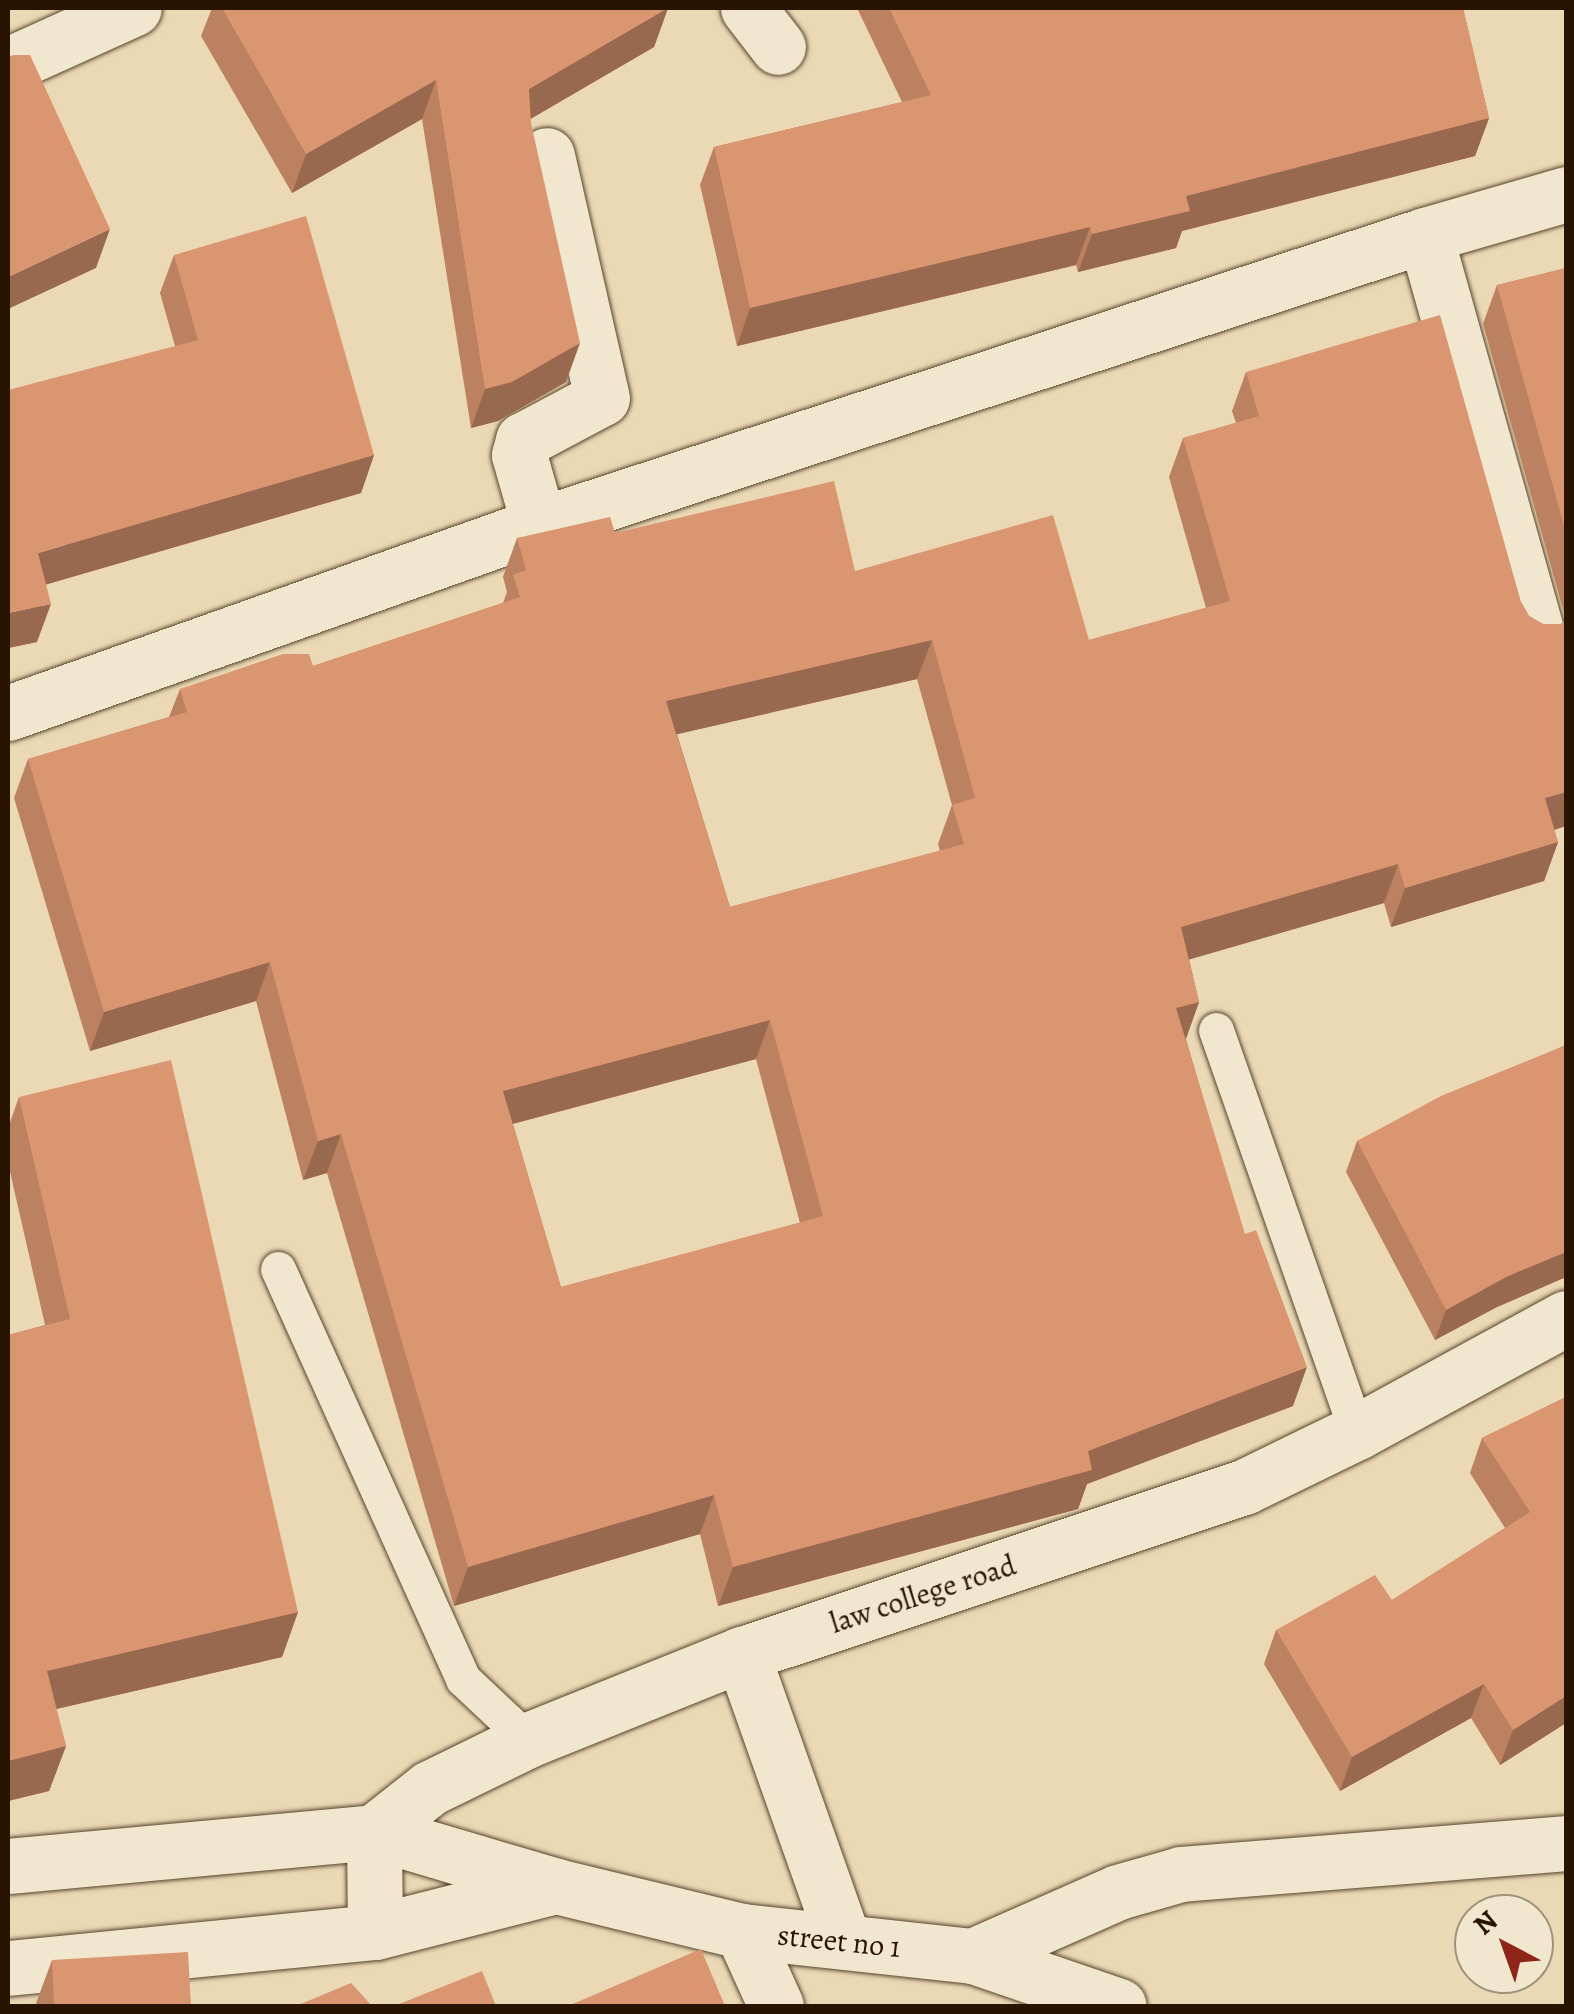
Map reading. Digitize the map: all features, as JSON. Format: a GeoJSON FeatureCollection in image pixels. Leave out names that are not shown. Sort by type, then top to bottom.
{"type":"FeatureCollection","features":[{"type":"Feature","properties":{"kind":"street"},"geometry":{"type":"LineString","coordinates":[[8,64],[119,11]]}},
{"type":"Feature","properties":{"kind":"street"},"geometry":{"type":"LineString","coordinates":[[539,525],[519,455],[522,440],[602,398],[548,154]]}},
{"type":"Feature","properties":{"kind":"street"},"geometry":{"type":"LineString","coordinates":[[8,713],[539,525],[1426,235],[1566,194]]}},
{"type":"Feature","properties":{"kind":"street"},"geometry":{"type":"LineString","coordinates":[[1426,235],[1536,633]]}},
{"type":"Feature","properties":{"kind":"street","name":"law college road"},"geometry":{"type":"LineString","coordinates":[[374,1832],[430,1788],[528,1740],[742,1654],[1244,1488],[1357,1432],[1566,1318]]}},
{"type":"Feature","properties":{"kind":"street"},"geometry":{"type":"LineString","coordinates":[[742,1654],[844,1939]]}},
{"type":"Feature","properties":{"kind":"street"},"geometry":{"type":"LineString","coordinates":[[374,1832],[374,1932]]}},
{"type":"Feature","properties":{"kind":"street","name":"street no 1"},"geometry":{"type":"LineString","coordinates":[[8,1866],[374,1832],[556,1886],[742,1931],[844,1939],[973,1956],[1119,2006]]}},
{"type":"Feature","properties":{"kind":"street"},"geometry":{"type":"LineString","coordinates":[[973,1956],[1118,1892],[1182,1874],[1566,1843]]}},
{"type":"Feature","properties":{"kind":"street","name":"street no 1"},"geometry":{"type":"LineString","coordinates":[[8,1968],[374,1932],[556,1886]]}},
{"type":"Feature","properties":{"kind":"street"},"geometry":{"type":"LineString","coordinates":[[742,1931],[776,2006]]}},
{"type":"Feature","properties":{"kind":"lane"},"geometry":{"type":"LineString","coordinates":[[1216,1030],[1357,1432]]}},
{"type":"Feature","properties":{"kind":"lane"},"geometry":{"type":"LineString","coordinates":[[278,1269],[463,1679],[528,1740]]}},
{"type":"Feature","properties":{"kind":"building"},"geometry":{"type":"Polygon","coordinates":[[[222,8],[668,8],[529,89],[531,123],[580,343],[512,382],[485,389],[436,80],[306,154],[222,8]]]}},
{"type":"Feature","properties":{"kind":"building"},"geometry":{"type":"Polygon","coordinates":[[[889,8],[1463,8],[1489,118],[1186,196],[1190,211],[1092,234],[1090,227],[750,308],[714,147],[931,95],[889,8]]]}},
{"type":"Feature","properties":{"kind":"building"},"geometry":{"type":"Polygon","coordinates":[[[30,55],[110,229],[8,277],[8,57],[30,55]]]}},
{"type":"Feature","properties":{"kind":"building"},"geometry":{"type":"Polygon","coordinates":[[[306,216],[374,455],[38,553],[51,604],[8,613],[8,390],[198,340],[174,255],[306,216]]]}},
{"type":"Feature","properties":{"kind":"building"},"geometry":{"type":"Polygon","coordinates":[[[1566,268],[1566,533],[1497,285],[1566,268]]]}},
{"type":"Feature","properties":{"kind":"building"},"geometry":{"type":"Polygon","coordinates":[[[1440,315],[1521,602],[1529,616],[1543,624],[1561,624],[1566,620],[1566,792],[1545,798],[1558,842],[1405,888],[1398,864],[1181,927],[1199,1002],[1176,1008],[1245,1234],[1256,1230],[1307,1367],[1088,1451],[1092,1470],[733,1567],[714,1495],[468,1567],[341,1134],[318,1141],[270,962],[104,1012],[28,759],[187,712],[180,689],[283,654],[309,654],[313,666],[520,597],[513,575],[526,570],[517,538],[610,517],[615,533],[834,481],[855,571],[1053,515],[1089,640],[1230,601],[1183,438],[1259,416],[1246,372],[1440,315]],[[932,640],[666,701],[730,907],[964,844],[952,805],[975,798],[932,640]],[[770,1020],[503,1091],[561,1287],[823,1216],[770,1020]]]}},
{"type":"Feature","properties":{"kind":"building"},"geometry":{"type":"Polygon","coordinates":[[[1566,1045],[1566,1252],[1508,1276],[1446,1310],[1357,1141],[1441,1096],[1566,1045]]]}},
{"type":"Feature","properties":{"kind":"building"},"geometry":{"type":"Polygon","coordinates":[[[171,1060],[298,1612],[47,1671],[66,1746],[8,1761],[8,1335],[70,1319],[19,1097],[171,1060]]]}},
{"type":"Feature","properties":{"kind":"building"},"geometry":{"type":"Polygon","coordinates":[[[1566,1397],[1566,1696],[1513,1730],[1484,1684],[1352,1757],[1276,1630],[1375,1575],[1392,1600],[1530,1512],[1482,1438],[1566,1397]]]}},
{"type":"Feature","properties":{"kind":"building"},"geometry":{"type":"Polygon","coordinates":[[[701,1949],[725,2006],[568,2006],[701,1949]]]}},
{"type":"Feature","properties":{"kind":"building"},"geometry":{"type":"Polygon","coordinates":[[[188,1952],[191,2006],[54,2006],[52,1960],[188,1952]]]}},
{"type":"Feature","properties":{"kind":"building"},"geometry":{"type":"Polygon","coordinates":[[[482,1971],[496,2006],[394,2006],[482,1971]]]}},
{"type":"Feature","properties":{"kind":"building"},"geometry":{"type":"Polygon","coordinates":[[[351,1983],[372,2006],[296,2006],[351,1983]]]}}]}
